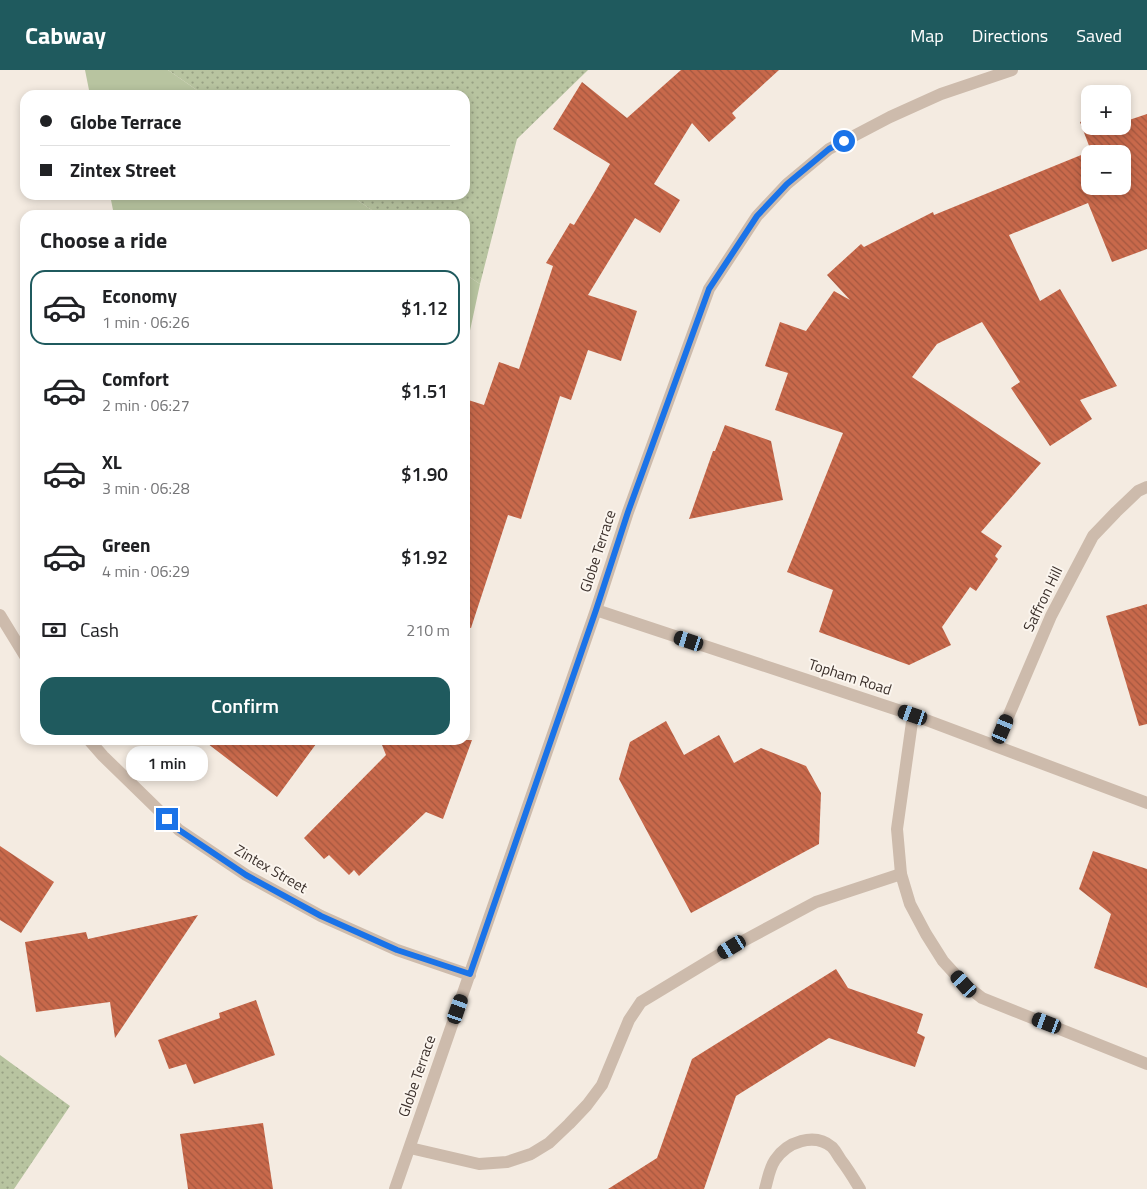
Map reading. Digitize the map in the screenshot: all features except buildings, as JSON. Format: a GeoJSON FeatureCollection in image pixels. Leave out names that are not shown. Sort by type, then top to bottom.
{"type":"FeatureCollection","features":[{"type":"Feature","properties":{"kind":"street","name":"Globe Terrace"},"geometry":{"type":"LineString","coordinates":[[396,1189],[628,512],[709,289],[757,216],[787,184],[829,149],[890,117],[941,94],[1012,70]]}},
{"type":"Feature","properties":{"kind":"street","name":"Saffron Hill"},"geometry":{"type":"LineString","coordinates":[[996,746],[1050,616],[1093,536],[1138,492],[1147,487]]}},
{"type":"Feature","properties":{"kind":"street","name":"Topham Road"},"geometry":{"type":"LineString","coordinates":[[596,610],[913,715],[1147,802]]}},
{"type":"Feature","properties":{"kind":"street"},"geometry":{"type":"LineString","coordinates":[[0,615],[20,648]]}},
{"type":"Feature","properties":{"kind":"street"},"geometry":{"type":"LineString","coordinates":[[913,715],[897,829],[901,874],[910,904],[943,961],[964,984],[982,998],[1147,1064]]}},
{"type":"Feature","properties":{"kind":"street","name":"Zintex Street"},"geometry":{"type":"LineString","coordinates":[[93,745],[179,830],[246,875],[321,916],[397,950],[470,974]]}},
{"type":"Feature","properties":{"kind":"street"},"geometry":{"type":"LineString","coordinates":[[410,1148],[479,1164],[507,1162],[531,1154],[549,1143],[587,1105],[602,1084],[629,1020],[642,1002],[732,947],[816,902],[901,874]]}},
{"type":"Feature","properties":{"kind":"street"},"geometry":{"type":"LineString","coordinates":[[765,1189],[770,1169],[782,1152],[797,1143],[809,1139],[822,1141],[833,1148],[860,1189]]}},
{"type":"Feature","properties":{"kind":"green space"},"geometry":{"type":"Polygon","coordinates":[[[85,70],[168,70],[197,90],[89,90],[85,70]]]}},
{"type":"Feature","properties":{"kind":"green space"},"geometry":{"type":"Polygon","coordinates":[[[168,70],[588,70],[517,139],[480,284],[470,277],[470,210],[372,210],[357,200],[470,200],[470,90],[197,90],[168,70]]]}},
{"type":"Feature","properties":{"kind":"green space"},"geometry":{"type":"Polygon","coordinates":[[[111,200],[357,200],[372,210],[113,210],[111,200]]]}},
{"type":"Feature","properties":{"kind":"green space"},"geometry":{"type":"Polygon","coordinates":[[[470,277],[480,284],[470,331],[470,277]]]}},
{"type":"Feature","properties":{"kind":"green space"},"geometry":{"type":"Polygon","coordinates":[[[0,1055],[70,1106],[14,1189],[0,1189],[0,1055]]]}},
{"type":"Feature","properties":{"kind":"route"},"geometry":{"type":"LineString","coordinates":[[167,819],[179,830],[246,875],[321,916],[397,950],[470,974],[628,512],[709,289],[757,216],[787,184],[829,149],[844,141]]}}]}
